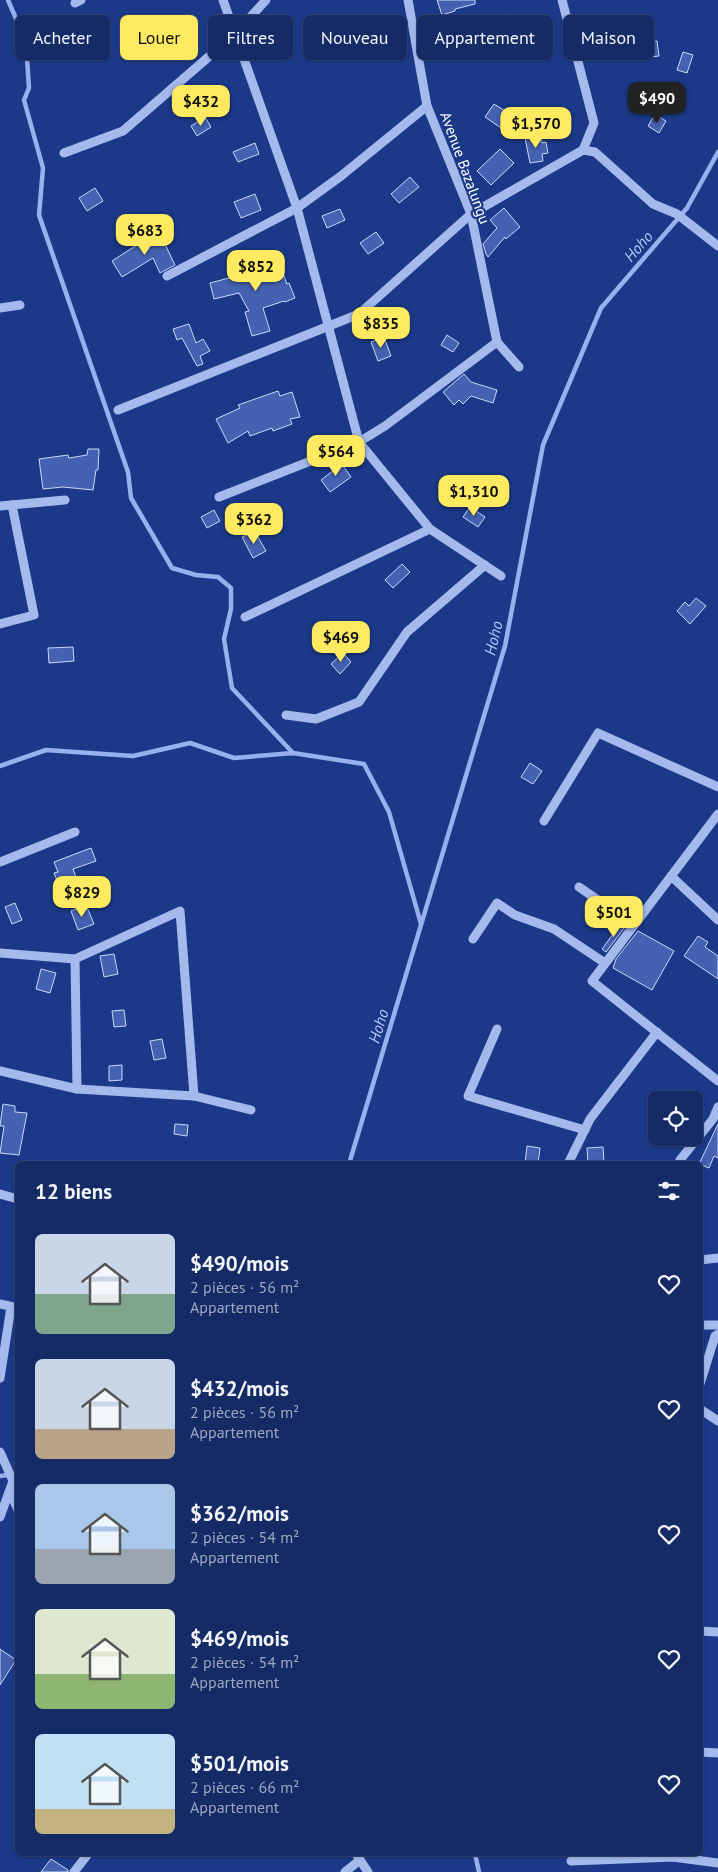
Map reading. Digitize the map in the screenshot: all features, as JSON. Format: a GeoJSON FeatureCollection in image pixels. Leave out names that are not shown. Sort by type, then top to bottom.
{"type":"FeatureCollection","features":[{"type":"Feature","properties":{"kind":"street"},"geometry":{"type":"LineString","coordinates":[[223,0],[229,15]]}},
{"type":"Feature","properties":{"kind":"street"},"geometry":{"type":"LineString","coordinates":[[253,15],[266,0]]}},
{"type":"Feature","properties":{"kind":"street","name":"Avenue Bazalungu"},"geometry":{"type":"LineString","coordinates":[[408,0],[427,106],[471,214],[498,342],[519,367]]}},
{"type":"Feature","properties":{"kind":"street"},"geometry":{"type":"LineString","coordinates":[[118,410],[359,314],[471,214],[583,150],[594,124],[562,0]]}},
{"type":"Feature","properties":{"kind":"street"},"geometry":{"type":"LineString","coordinates":[[64,153],[123,131],[208,58]]}},
{"type":"Feature","properties":{"kind":"street"},"geometry":{"type":"LineString","coordinates":[[245,60],[297,208],[358,442],[430,528],[501,576]]}},
{"type":"Feature","properties":{"kind":"street"},"geometry":{"type":"LineString","coordinates":[[167,276],[297,208],[341,176],[427,106]]}},
{"type":"Feature","properties":{"kind":"street"},"geometry":{"type":"LineString","coordinates":[[583,150],[595,152],[653,204],[687,220],[718,246]]}},
{"type":"Feature","properties":{"kind":"street"},"geometry":{"type":"LineString","coordinates":[[0,308],[20,306]]}},
{"type":"Feature","properties":{"kind":"street"},"geometry":{"type":"LineString","coordinates":[[219,496],[358,442],[385,426],[498,342]]}},
{"type":"Feature","properties":{"kind":"street"},"geometry":{"type":"LineString","coordinates":[[0,506],[65,500]]}},
{"type":"Feature","properties":{"kind":"street"},"geometry":{"type":"LineString","coordinates":[[0,624],[34,615],[12,505]]}},
{"type":"Feature","properties":{"kind":"street"},"geometry":{"type":"LineString","coordinates":[[245,617],[430,528]]}},
{"type":"Feature","properties":{"kind":"street"},"geometry":{"type":"LineString","coordinates":[[286,715],[316,719],[359,702],[407,632],[485,565]]}},
{"type":"Feature","properties":{"kind":"street"},"geometry":{"type":"LineString","coordinates":[[544,821],[598,733],[718,787]]}},
{"type":"Feature","properties":{"kind":"street"},"geometry":{"type":"LineString","coordinates":[[718,814],[592,981],[718,1081]]}},
{"type":"Feature","properties":{"kind":"street"},"geometry":{"type":"LineString","coordinates":[[0,862],[74,832]]}},
{"type":"Feature","properties":{"kind":"street"},"geometry":{"type":"LineString","coordinates":[[671,876],[718,920]]}},
{"type":"Feature","properties":{"kind":"street"},"geometry":{"type":"LineString","coordinates":[[579,887],[634,925]]}},
{"type":"Feature","properties":{"kind":"street"},"geometry":{"type":"LineString","coordinates":[[473,939],[497,902],[515,915],[554,929],[605,963]]}},
{"type":"Feature","properties":{"kind":"street"},"geometry":{"type":"LineString","coordinates":[[0,953],[74,959],[180,911],[194,1096]]}},
{"type":"Feature","properties":{"kind":"street"},"geometry":{"type":"LineString","coordinates":[[74,959],[77,1089]]}},
{"type":"Feature","properties":{"kind":"street"},"geometry":{"type":"LineString","coordinates":[[496,1029],[468,1096],[585,1130]]}},
{"type":"Feature","properties":{"kind":"street"},"geometry":{"type":"LineString","coordinates":[[570,1161],[590,1118],[657,1032]]}},
{"type":"Feature","properties":{"kind":"street"},"geometry":{"type":"LineString","coordinates":[[0,1071],[77,1089],[194,1096],[250,1110]]}},
{"type":"Feature","properties":{"kind":"street"},"geometry":{"type":"LineString","coordinates":[[680,1161],[715,1121],[718,1107]]}},
{"type":"Feature","properties":{"kind":"street"},"geometry":{"type":"LineString","coordinates":[[0,1194],[15,1198]]}},
{"type":"Feature","properties":{"kind":"street"},"geometry":{"type":"LineString","coordinates":[[703,1260],[718,1258]]}},
{"type":"Feature","properties":{"kind":"street"},"geometry":{"type":"LineString","coordinates":[[0,1304],[14,1307],[0,1378]]}},
{"type":"Feature","properties":{"kind":"street"},"geometry":{"type":"LineString","coordinates":[[703,1324],[718,1325]]}},
{"type":"Feature","properties":{"kind":"street"},"geometry":{"type":"LineString","coordinates":[[703,1374],[715,1336],[718,1334]]}},
{"type":"Feature","properties":{"kind":"street"},"geometry":{"type":"LineString","coordinates":[[703,1411],[718,1421]]}},
{"type":"Feature","properties":{"kind":"street"},"geometry":{"type":"LineString","coordinates":[[0,1452],[12,1481],[10,1492],[0,1517]]}},
{"type":"Feature","properties":{"kind":"street"},"geometry":{"type":"LineString","coordinates":[[10,1492],[15,1503]]}},
{"type":"Feature","properties":{"kind":"street"},"geometry":{"type":"LineString","coordinates":[[703,1631],[718,1632]]}},
{"type":"Feature","properties":{"kind":"street"},"geometry":{"type":"LineString","coordinates":[[703,1752],[718,1753]]}},
{"type":"Feature","properties":{"kind":"street"},"geometry":{"type":"LineString","coordinates":[[74,1872],[86,1856]]}},
{"type":"Feature","properties":{"kind":"street"},"geometry":{"type":"LineString","coordinates":[[345,1872],[358,1857],[368,1872]]}},
{"type":"Feature","properties":{"kind":"street"},"geometry":{"type":"LineString","coordinates":[[572,1861],[673,1857],[718,1863]]}},
{"type":"Feature","properties":{"kind":"building"},"geometry":{"type":"Polygon","coordinates":[[[437,0],[475,0],[475,4],[455,9],[455,11],[442,15],[437,0]]]}},
{"type":"Feature","properties":{"kind":"building"},"geometry":{"type":"Polygon","coordinates":[[[654,41],[657,41],[659,56],[654,56],[654,41]]]}},
{"type":"Feature","properties":{"kind":"building"},"geometry":{"type":"Polygon","coordinates":[[[683,52],[693,55],[687,73],[677,70],[683,52]]]}},
{"type":"Feature","properties":{"kind":"building"},"geometry":{"type":"Polygon","coordinates":[[[494,104],[510,114],[501,128],[485,117],[494,104]]]}},
{"type":"Feature","properties":{"kind":"building"},"geometry":{"type":"Polygon","coordinates":[[[655,114],[666,121],[659,133],[648,126],[655,114]]]}},
{"type":"Feature","properties":{"kind":"building"},"geometry":{"type":"Polygon","coordinates":[[[205,117],[211,127],[197,136],[191,126],[205,117]]]}},
{"type":"Feature","properties":{"kind":"building"},"geometry":{"type":"Polygon","coordinates":[[[541,135],[542,143],[546,142],[548,153],[542,154],[543,161],[530,163],[525,138],[541,135]]]}},
{"type":"Feature","properties":{"kind":"building"},"geometry":{"type":"Polygon","coordinates":[[[255,143],[259,154],[238,162],[233,152],[255,143]]]}},
{"type":"Feature","properties":{"kind":"building"},"geometry":{"type":"Polygon","coordinates":[[[500,149],[514,163],[491,185],[477,171],[500,149]]]}},
{"type":"Feature","properties":{"kind":"building"},"geometry":{"type":"Polygon","coordinates":[[[410,177],[419,187],[399,203],[391,194],[410,177]]]}},
{"type":"Feature","properties":{"kind":"building"},"geometry":{"type":"Polygon","coordinates":[[[95,188],[103,201],[87,211],[79,198],[95,188]]]}},
{"type":"Feature","properties":{"kind":"building"},"geometry":{"type":"Polygon","coordinates":[[[255,194],[261,210],[241,218],[234,202],[255,194]]]}},
{"type":"Feature","properties":{"kind":"building"},"geometry":{"type":"Polygon","coordinates":[[[504,208],[520,227],[506,239],[505,237],[488,257],[483,244],[497,228],[490,220],[504,208]]]}},
{"type":"Feature","properties":{"kind":"building"},"geometry":{"type":"Polygon","coordinates":[[[340,209],[345,220],[327,228],[322,216],[340,209]]]}},
{"type":"Feature","properties":{"kind":"building"},"geometry":{"type":"Polygon","coordinates":[[[376,232],[384,243],[368,254],[360,243],[376,232]]]}},
{"type":"Feature","properties":{"kind":"building"},"geometry":{"type":"Polygon","coordinates":[[[160,234],[175,265],[160,273],[153,258],[122,277],[112,261],[143,241],[160,234]]]}},
{"type":"Feature","properties":{"kind":"building"},"geometry":{"type":"Polygon","coordinates":[[[258,259],[262,270],[279,263],[295,298],[263,308],[270,331],[252,336],[245,312],[249,311],[239,293],[214,299],[210,283],[240,275],[237,266],[258,259]]]}},
{"type":"Feature","properties":{"kind":"building"},"geometry":{"type":"Polygon","coordinates":[[[189,324],[196,343],[203,339],[210,351],[200,356],[203,364],[197,366],[182,338],[177,340],[173,329],[189,324]]]}},
{"type":"Feature","properties":{"kind":"building"},"geometry":{"type":"Polygon","coordinates":[[[447,335],[459,343],[453,352],[441,345],[447,335]]]}},
{"type":"Feature","properties":{"kind":"building"},"geometry":{"type":"Polygon","coordinates":[[[384,337],[391,356],[378,361],[371,342],[384,337]]]}},
{"type":"Feature","properties":{"kind":"building"},"geometry":{"type":"Polygon","coordinates":[[[464,374],[471,382],[497,390],[493,403],[471,396],[463,404],[459,400],[454,405],[443,392],[464,374]]]}},
{"type":"Feature","properties":{"kind":"building"},"geometry":{"type":"Polygon","coordinates":[[[278,391],[280,396],[292,392],[300,417],[290,419],[292,424],[273,431],[272,428],[250,436],[248,431],[228,443],[216,419],[240,408],[238,405],[278,391]]]}},
{"type":"Feature","properties":{"kind":"building"},"geometry":{"type":"Polygon","coordinates":[[[88,449],[99,449],[98,470],[96,470],[93,490],[63,487],[43,489],[39,459],[68,455],[69,458],[87,455],[88,449]]]}},
{"type":"Feature","properties":{"kind":"building"},"geometry":{"type":"Polygon","coordinates":[[[339,460],[351,477],[330,492],[321,480],[334,470],[331,466],[339,460]]]}},
{"type":"Feature","properties":{"kind":"building"},"geometry":{"type":"Polygon","coordinates":[[[470,507],[485,517],[478,527],[463,517],[470,507]]]}},
{"type":"Feature","properties":{"kind":"building"},"geometry":{"type":"Polygon","coordinates":[[[214,510],[220,521],[207,528],[201,517],[214,510]]]}},
{"type":"Feature","properties":{"kind":"building"},"geometry":{"type":"Polygon","coordinates":[[[255,532],[266,551],[253,558],[242,537],[255,532]]]}},
{"type":"Feature","properties":{"kind":"building"},"geometry":{"type":"Polygon","coordinates":[[[402,564],[410,572],[393,588],[385,580],[402,564]]]}},
{"type":"Feature","properties":{"kind":"building"},"geometry":{"type":"Polygon","coordinates":[[[696,598],[706,606],[690,624],[677,611],[685,602],[689,606],[696,598]]]}},
{"type":"Feature","properties":{"kind":"building"},"geometry":{"type":"Polygon","coordinates":[[[73,647],[74,661],[49,663],[48,648],[73,647]]]}},
{"type":"Feature","properties":{"kind":"building"},"geometry":{"type":"Polygon","coordinates":[[[343,653],[351,662],[340,674],[331,664],[343,653]]]}},
{"type":"Feature","properties":{"kind":"building"},"geometry":{"type":"Polygon","coordinates":[[[530,763],[542,771],[533,784],[521,777],[530,763]]]}},
{"type":"Feature","properties":{"kind":"building"},"geometry":{"type":"Polygon","coordinates":[[[91,848],[96,861],[73,869],[78,883],[61,890],[54,873],[58,872],[54,862],[91,848]]]}},
{"type":"Feature","properties":{"kind":"building"},"geometry":{"type":"Polygon","coordinates":[[[15,903],[22,920],[12,924],[5,907],[15,903]]]}},
{"type":"Feature","properties":{"kind":"building"},"geometry":{"type":"Polygon","coordinates":[[[86,905],[94,924],[78,930],[71,911],[86,905]]]}},
{"type":"Feature","properties":{"kind":"building"},"geometry":{"type":"Polygon","coordinates":[[[621,923],[625,927],[606,952],[602,949],[621,923]]]}},
{"type":"Feature","properties":{"kind":"building"},"geometry":{"type":"Polygon","coordinates":[[[638,931],[674,951],[652,990],[613,968],[616,959],[638,931]]]}},
{"type":"Feature","properties":{"kind":"building"},"geometry":{"type":"Polygon","coordinates":[[[698,936],[708,942],[705,947],[718,956],[718,979],[684,956],[698,936]]]}},
{"type":"Feature","properties":{"kind":"building"},"geometry":{"type":"Polygon","coordinates":[[[114,954],[118,974],[104,977],[100,956],[114,954]]]}},
{"type":"Feature","properties":{"kind":"building"},"geometry":{"type":"Polygon","coordinates":[[[41,969],[56,973],[50,993],[36,989],[41,969]]]}},
{"type":"Feature","properties":{"kind":"building"},"geometry":{"type":"Polygon","coordinates":[[[124,1010],[126,1026],[114,1027],[112,1011],[124,1010]]]}},
{"type":"Feature","properties":{"kind":"building"},"geometry":{"type":"Polygon","coordinates":[[[162,1039],[166,1058],[154,1060],[150,1041],[162,1039]]]}},
{"type":"Feature","properties":{"kind":"building"},"geometry":{"type":"Polygon","coordinates":[[[122,1065],[122,1080],[109,1081],[109,1066],[122,1065]]]}},
{"type":"Feature","properties":{"kind":"building"},"geometry":{"type":"Polygon","coordinates":[[[3,1104],[15,1106],[15,1112],[27,1113],[19,1155],[0,1153],[4,1126],[0,1126],[3,1104]]]}},
{"type":"Feature","properties":{"kind":"building"},"geometry":{"type":"Polygon","coordinates":[[[175,1124],[188,1125],[187,1136],[174,1134],[175,1124]]]}},
{"type":"Feature","properties":{"kind":"building"},"geometry":{"type":"Polygon","coordinates":[[[718,1124],[718,1158],[714,1156],[709,1168],[703,1166],[703,1161],[700,1161],[718,1124]]]}},
{"type":"Feature","properties":{"kind":"building"},"geometry":{"type":"Polygon","coordinates":[[[527,1146],[540,1148],[538,1161],[525,1161],[527,1146]]]}},
{"type":"Feature","properties":{"kind":"building"},"geometry":{"type":"Polygon","coordinates":[[[603,1147],[604,1161],[588,1161],[587,1148],[603,1147]]]}},
{"type":"Feature","properties":{"kind":"building"},"geometry":{"type":"Polygon","coordinates":[[[0,1649],[15,1659],[15,1662],[0,1685],[0,1649]]]}},
{"type":"Feature","properties":{"kind":"building"},"geometry":{"type":"Polygon","coordinates":[[[51,1859],[68,1870],[68,1872],[41,1872],[51,1859]]]}},
{"type":"Feature","properties":{"kind":"waterway"},"geometry":{"type":"LineString","coordinates":[[8,0],[26,42],[29,88],[24,100],[43,168],[39,215],[128,472],[131,498],[172,568],[196,575],[218,577],[231,588],[231,609],[224,639],[232,688],[293,753]]}},
{"type":"Feature","properties":{"kind":"waterway","name":"Hoho"},"geometry":{"type":"LineString","coordinates":[[350,1161],[505,646],[543,445],[601,308],[687,208],[718,152]]}},
{"type":"Feature","properties":{"kind":"waterway"},"geometry":{"type":"LineString","coordinates":[[0,766],[46,750],[133,756],[190,743],[234,758],[293,753],[364,764],[389,812],[421,924]]}},
{"type":"Feature","properties":{"kind":"waterway"},"geometry":{"type":"LineString","coordinates":[[0,1476],[15,1474]]}},
{"type":"Feature","properties":{"kind":"waterway","name":"Hoho"},"geometry":{"type":"LineString","coordinates":[[475,1856],[479,1872]]}}]}
